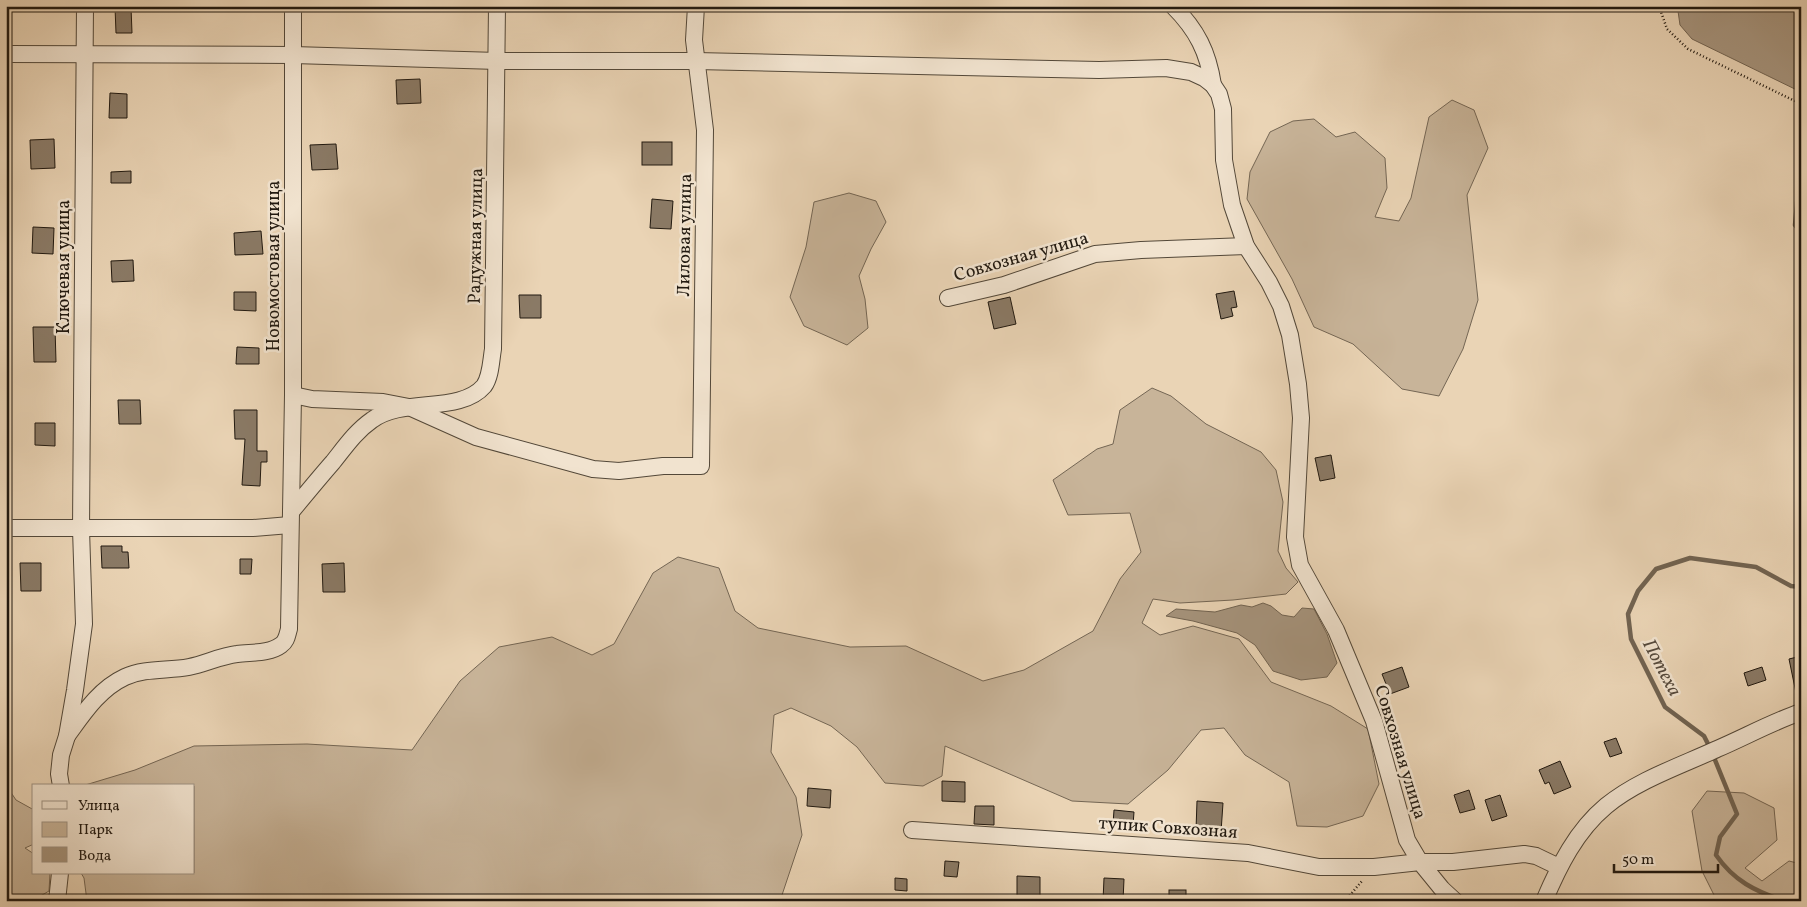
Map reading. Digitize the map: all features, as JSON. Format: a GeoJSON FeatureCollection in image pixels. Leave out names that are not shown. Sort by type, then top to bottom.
{"type":"FeatureCollection","features":[{"type":"Feature","properties":{"kind":"street","name":"Ключевая улица"},"geometry":{"type":"LineString","coordinates":[[61,784],[59,774],[61,755],[67,736],[84,624],[81,529],[85,6]]}},
{"type":"Feature","properties":{"kind":"street","name":"Новомостовая улица"},"geometry":{"type":"LineString","coordinates":[[67,736],[105,690],[124,678],[142,672],[188,667],[235,654],[269,651],[280,646],[286,640],[289,628],[293,395],[293,6]]}},
{"type":"Feature","properties":{"kind":"street","name":"Радужная улица"},"geometry":{"type":"LineString","coordinates":[[409,407],[451,403],[474,394],[484,386],[488,376],[493,349],[498,61],[497,6]]}},
{"type":"Feature","properties":{"kind":"street","name":"Лиловая улица"},"geometry":{"type":"LineString","coordinates":[[409,407],[476,437],[592,469],[619,471],[663,466],[701,466],[705,130],[694,40],[696,6]]}},
{"type":"Feature","properties":{"kind":"street"},"geometry":{"type":"LineString","coordinates":[[1172,6],[1185,18],[1202,44],[1210,64],[1213,85]]}},
{"type":"Feature","properties":{"kind":"street"},"geometry":{"type":"LineString","coordinates":[[6,54],[293,55],[498,61],[696,61],[1099,70],[1166,68],[1191,72],[1204,78],[1213,85],[1219,94],[1223,109],[1224,160],[1232,205],[1246,246]]}},
{"type":"Feature","properties":{"kind":"street","name":"Совхозная улица"},"geometry":{"type":"LineString","coordinates":[[948,298],[1004,285],[1094,254],[1141,250],[1246,246],[1269,282],[1281,306],[1290,335],[1301,418],[1295,537],[1300,565],[1336,630],[1374,721],[1407,840],[1420,862],[1455,901]]}},
{"type":"Feature","properties":{"kind":"street"},"geometry":{"type":"LineString","coordinates":[[293,395],[312,399],[383,402],[409,407]]}},
{"type":"Feature","properties":{"kind":"street"},"geometry":{"type":"LineString","coordinates":[[6,528],[253,528],[290,518],[355,434],[373,419],[391,410],[409,407]]}},
{"type":"Feature","properties":{"kind":"street"},"geometry":{"type":"LineString","coordinates":[[1544,901],[1559,867],[1573,844],[1588,824],[1606,806],[1633,788],[1686,762],[1801,712]]}},
{"type":"Feature","properties":{"kind":"street","name":"тупик Совхозная"},"geometry":{"type":"LineString","coordinates":[[912,830],[1248,853],[1319,867],[1374,867],[1420,862]]}},
{"type":"Feature","properties":{"kind":"street"},"geometry":{"type":"LineString","coordinates":[[1420,862],[1453,862],[1524,854],[1536,856],[1559,867]]}},
{"type":"Feature","properties":{"kind":"street"},"geometry":{"type":"LineString","coordinates":[[57,901],[60,874]]}},
{"type":"Feature","properties":{"kind":"path"},"geometry":{"type":"LineString","coordinates":[[1659,6],[1667,29],[1688,49],[1801,104]]}},
{"type":"Feature","properties":{"kind":"path"},"geometry":{"type":"LineString","coordinates":[[1345,901],[1374,867]]}},
{"type":"Feature","properties":{"kind":"green space"},"geometry":{"type":"Polygon","coordinates":[[[1452,100],[1474,110],[1488,148],[1467,195],[1478,300],[1463,349],[1439,396],[1402,389],[1353,344],[1314,327],[1292,279],[1247,199],[1250,172],[1270,132],[1293,121],[1314,119],[1336,137],[1355,132],[1385,158],[1387,188],[1375,217],[1399,221],[1411,198],[1429,117],[1452,100]]]}},
{"type":"Feature","properties":{"kind":"green space"},"geometry":{"type":"Polygon","coordinates":[[[849,193],[876,201],[886,222],[859,276],[865,299],[868,328],[847,345],[804,326],[790,297],[806,247],[814,202],[849,193]]]}},
{"type":"Feature","properties":{"kind":"green space"},"geometry":{"type":"Polygon","coordinates":[[[1152,388],[1171,396],[1206,424],[1261,452],[1276,470],[1283,502],[1278,551],[1286,568],[1298,582],[1286,594],[1180,603],[1153,599],[1142,623],[1160,635],[1193,626],[1239,639],[1271,682],[1331,706],[1368,729],[1379,784],[1363,816],[1327,827],[1297,826],[1289,782],[1245,755],[1224,728],[1201,730],[1168,770],[1128,804],[1072,801],[945,746],[942,776],[923,786],[885,783],[857,747],[831,726],[791,708],[774,715],[771,752],[796,797],[802,835],[780,901],[87,901],[84,878],[82,874],[195,874],[195,784],[89,784],[135,770],[194,746],[307,744],[412,750],[460,681],[499,647],[552,637],[592,655],[614,644],[653,573],[678,557],[719,568],[735,611],[758,628],[850,647],[906,646],[983,681],[1024,670],[1093,631],[1120,579],[1141,552],[1130,513],[1068,515],[1053,480],[1097,449],[1113,444],[1120,410],[1152,388]]]}},
{"type":"Feature","properties":{"kind":"green space"},"geometry":{"type":"Polygon","coordinates":[[[6,785],[16,800],[32,809],[32,845],[25,848],[32,853],[32,874],[50,874],[49,891],[32,901],[6,901],[6,785]]]}},
{"type":"Feature","properties":{"kind":"green space"},"geometry":{"type":"Polygon","coordinates":[[[1707,791],[1744,793],[1774,808],[1777,840],[1745,868],[1762,881],[1789,861],[1801,864],[1801,901],[1717,901],[1702,871],[1692,811],[1707,791]]]}},
{"type":"Feature","properties":{"kind":"water"},"geometry":{"type":"Polygon","coordinates":[[[1686,6],[1801,6],[1801,92],[1692,39],[1680,25],[1678,11],[1686,6]]]}},
{"type":"Feature","properties":{"kind":"water"},"geometry":{"type":"Polygon","coordinates":[[[1263,603],[1271,606],[1282,615],[1294,617],[1302,608],[1314,609],[1327,634],[1337,663],[1327,677],[1301,680],[1273,671],[1255,645],[1237,633],[1166,616],[1176,609],[1215,612],[1241,605],[1252,607],[1263,603]]]}},
{"type":"Feature","properties":{"kind":"building"},"geometry":{"type":"Polygon","coordinates":[[[115,7],[131,7],[132,33],[116,33],[115,7]]]}},
{"type":"Feature","properties":{"kind":"building"},"geometry":{"type":"Polygon","coordinates":[[[420,79],[421,103],[397,104],[396,80],[420,79]]]}},
{"type":"Feature","properties":{"kind":"building"},"geometry":{"type":"Polygon","coordinates":[[[110,93],[127,94],[127,118],[109,118],[110,93]]]}},
{"type":"Feature","properties":{"kind":"building"},"geometry":{"type":"Polygon","coordinates":[[[54,139],[55,168],[31,169],[30,140],[54,139]]]}},
{"type":"Feature","properties":{"kind":"building"},"geometry":{"type":"Polygon","coordinates":[[[642,142],[672,142],[672,165],[642,165],[642,142]]]}},
{"type":"Feature","properties":{"kind":"building"},"geometry":{"type":"Polygon","coordinates":[[[336,144],[338,169],[312,170],[310,145],[336,144]]]}},
{"type":"Feature","properties":{"kind":"building"},"geometry":{"type":"Polygon","coordinates":[[[131,171],[131,183],[111,183],[111,172],[131,171]]]}},
{"type":"Feature","properties":{"kind":"building"},"geometry":{"type":"Polygon","coordinates":[[[652,199],[673,201],[671,229],[650,228],[652,199]]]}},
{"type":"Feature","properties":{"kind":"building"},"geometry":{"type":"Polygon","coordinates":[[[33,227],[54,228],[53,254],[32,253],[33,227]]]}},
{"type":"Feature","properties":{"kind":"building"},"geometry":{"type":"Polygon","coordinates":[[[261,231],[263,254],[235,255],[234,233],[261,231]]]}},
{"type":"Feature","properties":{"kind":"building"},"geometry":{"type":"Polygon","coordinates":[[[133,260],[134,281],[112,282],[111,261],[133,260]]]}},
{"type":"Feature","properties":{"kind":"building"},"geometry":{"type":"Polygon","coordinates":[[[1234,291],[1237,307],[1231,308],[1233,316],[1221,319],[1216,294],[1234,291]]]}},
{"type":"Feature","properties":{"kind":"building"},"geometry":{"type":"Polygon","coordinates":[[[234,292],[256,292],[256,311],[234,310],[234,292]]]}},
{"type":"Feature","properties":{"kind":"building"},"geometry":{"type":"Polygon","coordinates":[[[519,295],[541,295],[541,318],[520,318],[519,295]]]}},
{"type":"Feature","properties":{"kind":"building"},"geometry":{"type":"Polygon","coordinates":[[[1010,297],[1016,324],[994,329],[988,302],[1010,297]]]}},
{"type":"Feature","properties":{"kind":"building"},"geometry":{"type":"Polygon","coordinates":[[[33,327],[55,327],[56,362],[34,362],[33,327]]]}},
{"type":"Feature","properties":{"kind":"building"},"geometry":{"type":"Polygon","coordinates":[[[237,347],[259,348],[259,364],[236,364],[237,347]]]}},
{"type":"Feature","properties":{"kind":"building"},"geometry":{"type":"Polygon","coordinates":[[[118,400],[140,400],[141,424],[119,424],[118,400]]]}},
{"type":"Feature","properties":{"kind":"building"},"geometry":{"type":"Polygon","coordinates":[[[234,410],[257,410],[257,451],[267,451],[267,462],[261,462],[260,486],[242,485],[245,439],[235,439],[234,410]]]}},
{"type":"Feature","properties":{"kind":"building"},"geometry":{"type":"Polygon","coordinates":[[[35,423],[55,423],[55,446],[35,445],[35,423]]]}},
{"type":"Feature","properties":{"kind":"building"},"geometry":{"type":"Polygon","coordinates":[[[1331,455],[1335,478],[1320,481],[1315,458],[1331,455]]]}},
{"type":"Feature","properties":{"kind":"building"},"geometry":{"type":"Polygon","coordinates":[[[101,546],[122,546],[122,552],[128,552],[129,568],[102,568],[101,546]]]}},
{"type":"Feature","properties":{"kind":"building"},"geometry":{"type":"Polygon","coordinates":[[[240,559],[252,559],[251,574],[240,574],[240,559]]]}},
{"type":"Feature","properties":{"kind":"building"},"geometry":{"type":"Polygon","coordinates":[[[20,563],[41,563],[41,591],[21,591],[20,563]]]}},
{"type":"Feature","properties":{"kind":"building"},"geometry":{"type":"Polygon","coordinates":[[[344,563],[345,592],[323,592],[322,564],[344,563]]]}},
{"type":"Feature","properties":{"kind":"building"},"geometry":{"type":"Polygon","coordinates":[[[1801,656],[1801,692],[1796,693],[1789,659],[1801,656]]]}},
{"type":"Feature","properties":{"kind":"building"},"geometry":{"type":"Polygon","coordinates":[[[1402,667],[1409,687],[1390,694],[1382,674],[1402,667]]]}},
{"type":"Feature","properties":{"kind":"building"},"geometry":{"type":"Polygon","coordinates":[[[1762,667],[1766,680],[1748,686],[1744,673],[1762,667]]]}},
{"type":"Feature","properties":{"kind":"building"},"geometry":{"type":"Polygon","coordinates":[[[1616,738],[1622,753],[1610,757],[1604,742],[1616,738]]]}},
{"type":"Feature","properties":{"kind":"building"},"geometry":{"type":"Polygon","coordinates":[[[1560,761],[1571,787],[1554,794],[1549,782],[1545,784],[1539,770],[1560,761]]]}},
{"type":"Feature","properties":{"kind":"building"},"geometry":{"type":"Polygon","coordinates":[[[942,781],[965,782],[965,802],[942,801],[942,781]]]}},
{"type":"Feature","properties":{"kind":"building"},"geometry":{"type":"Polygon","coordinates":[[[808,788],[831,790],[830,808],[807,806],[808,788]]]}},
{"type":"Feature","properties":{"kind":"building"},"geometry":{"type":"Polygon","coordinates":[[[1469,790],[1475,809],[1460,813],[1454,795],[1469,790]]]}},
{"type":"Feature","properties":{"kind":"building"},"geometry":{"type":"Polygon","coordinates":[[[1500,795],[1507,816],[1492,821],[1485,800],[1500,795]]]}},
{"type":"Feature","properties":{"kind":"building"},"geometry":{"type":"Polygon","coordinates":[[[1197,801],[1223,803],[1221,832],[1196,830],[1197,801]]]}},
{"type":"Feature","properties":{"kind":"building"},"geometry":{"type":"Polygon","coordinates":[[[975,806],[994,806],[994,825],[974,824],[975,806]]]}},
{"type":"Feature","properties":{"kind":"building"},"geometry":{"type":"Polygon","coordinates":[[[1114,810],[1134,812],[1133,825],[1113,824],[1114,810]]]}},
{"type":"Feature","properties":{"kind":"building"},"geometry":{"type":"Polygon","coordinates":[[[945,861],[959,862],[957,877],[944,876],[945,861]]]}},
{"type":"Feature","properties":{"kind":"building"},"geometry":{"type":"Polygon","coordinates":[[[1017,876],[1040,877],[1040,899],[1017,898],[1017,876]]]}},
{"type":"Feature","properties":{"kind":"building"},"geometry":{"type":"Polygon","coordinates":[[[895,878],[907,879],[907,891],[895,890],[895,878]]]}},
{"type":"Feature","properties":{"kind":"building"},"geometry":{"type":"Polygon","coordinates":[[[1104,878],[1124,879],[1123,901],[1103,901],[1104,878]]]}},
{"type":"Feature","properties":{"kind":"building"},"geometry":{"type":"Polygon","coordinates":[[[1169,890],[1186,890],[1186,901],[1169,901],[1169,890]]]}},
{"type":"Feature","properties":{"kind":"waterway","name":"Потеха"},"geometry":{"type":"LineString","coordinates":[[1801,160],[1795,225],[1801,232]]}},
{"type":"Feature","properties":{"kind":"waterway","name":"Потеха"},"geometry":{"type":"LineString","coordinates":[[1710,748],[1704,736],[1665,707],[1631,639],[1628,614],[1638,591],[1656,569],[1690,558],[1756,567],[1791,586],[1801,587]]}},
{"type":"Feature","properties":{"kind":"waterway","name":"Потеха"},"geometry":{"type":"LineString","coordinates":[[1713,755],[1737,814],[1720,837],[1716,855],[1730,872],[1746,884],[1784,901]]}}]}
